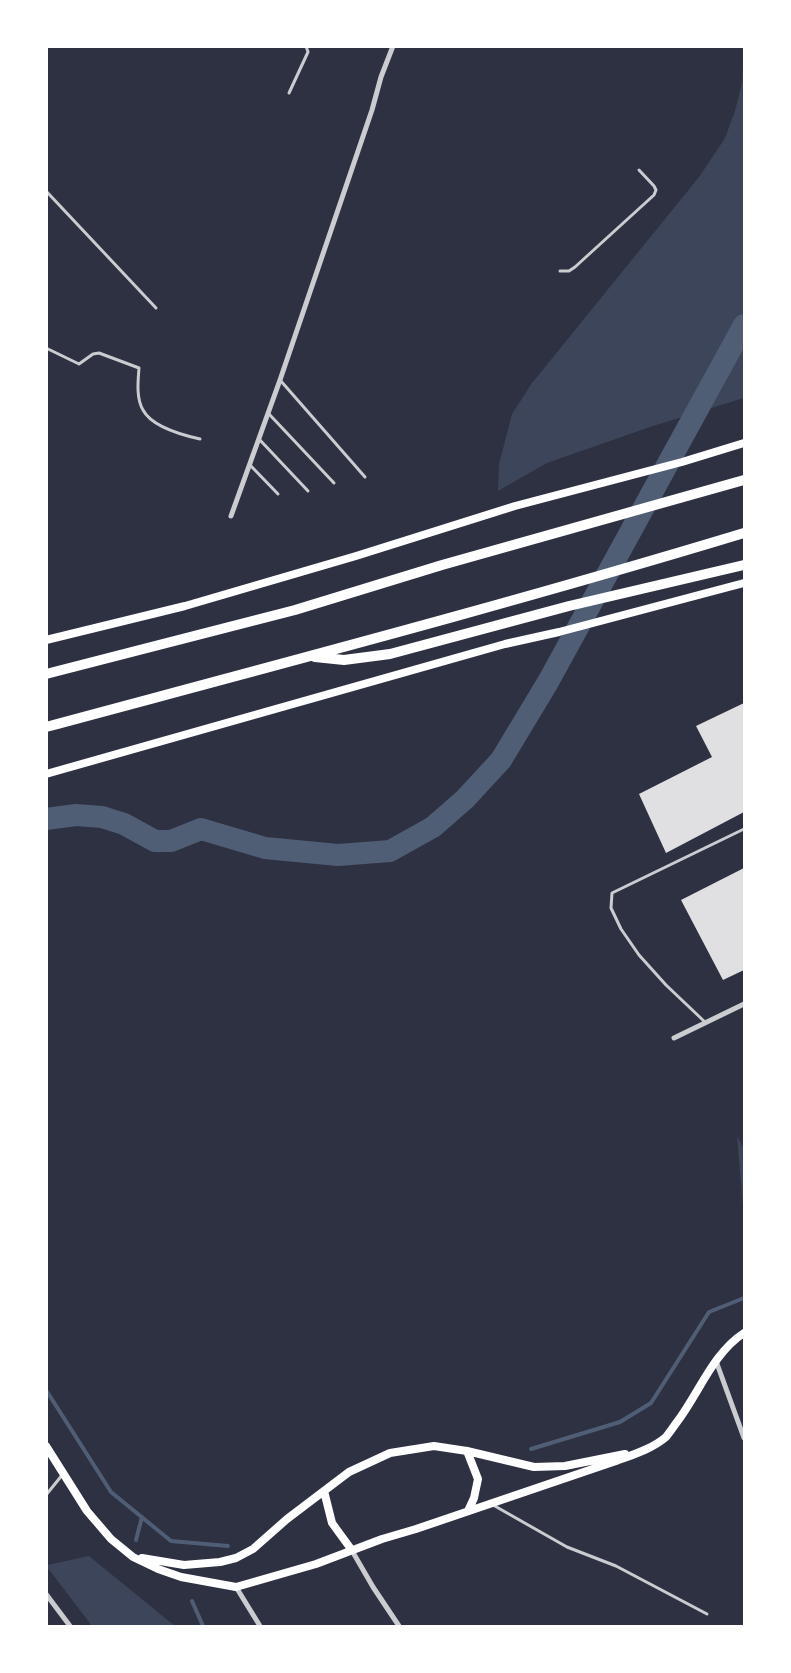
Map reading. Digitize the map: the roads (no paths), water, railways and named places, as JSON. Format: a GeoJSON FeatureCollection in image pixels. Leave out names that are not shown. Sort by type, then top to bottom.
{"type":"FeatureCollection","features":[{"type":"Feature","properties":{"kind":"highway"},"geometry":{"type":"LineString","coordinates":[[46,674],[295,610],[442,565],[744,480]]}},
{"type":"Feature","properties":{"kind":"highway"},"geometry":{"type":"LineString","coordinates":[[46,727],[309,657],[636,566],[744,533]]}},
{"type":"Feature","properties":{"kind":"highway"},"geometry":{"type":"LineString","coordinates":[[309,657],[344,660],[390,654],[569,606],[744,565]]}},
{"type":"Feature","properties":{"kind":"main road"},"geometry":{"type":"LineString","coordinates":[[46,640],[185,606],[515,506],[682,462],[744,443]]}},
{"type":"Feature","properties":{"kind":"main road"},"geometry":{"type":"LineString","coordinates":[[46,774],[505,644],[744,583]]}},
{"type":"Feature","properties":{"kind":"main road"},"geometry":{"type":"LineString","coordinates":[[46,1446],[87,1511],[111,1539],[133,1557],[181,1577],[236,1587],[316,1564],[351,1549],[645,1450],[665,1437],[687,1409],[716,1361],[744,1333]]}},
{"type":"Feature","properties":{"kind":"main road"},"geometry":{"type":"LineString","coordinates":[[133,1557],[184,1565],[220,1562],[236,1558],[254,1549],[287,1519],[349,1472],[390,1453],[434,1446],[467,1451],[534,1467],[565,1466],[645,1450]]}},
{"type":"Feature","properties":{"kind":"main road"},"geometry":{"type":"LineString","coordinates":[[467,1451],[478,1479],[474,1498],[468,1511]]}},
{"type":"Feature","properties":{"kind":"main road"},"geometry":{"type":"LineString","coordinates":[[324,1491],[332,1523],[351,1549]]}},
{"type":"Feature","properties":{"kind":"street"},"geometry":{"type":"LineString","coordinates":[[231,516],[280,380],[393,46]]}},
{"type":"Feature","properties":{"kind":"street"},"geometry":{"type":"LineString","coordinates":[[674,1038],[744,1004]]}},
{"type":"Feature","properties":{"kind":"street"},"geometry":{"type":"LineString","coordinates":[[716,1361],[744,1438]]}},
{"type":"Feature","properties":{"kind":"street"},"geometry":{"type":"LineString","coordinates":[[351,1549],[399,1626]]}},
{"type":"Feature","properties":{"kind":"street"},"geometry":{"type":"LineString","coordinates":[[236,1587],[260,1626]]}},
{"type":"Feature","properties":{"kind":"street"},"geometry":{"type":"LineString","coordinates":[[46,1594],[69,1626]]}},
{"type":"Feature","properties":{"kind":"lane"},"geometry":{"type":"LineString","coordinates":[[289,93],[308,52],[306,46]]}},
{"type":"Feature","properties":{"kind":"lane"},"geometry":{"type":"LineString","coordinates":[[560,272],[574,267],[654,195],[656,190],[654,186],[639,170]]}},
{"type":"Feature","properties":{"kind":"lane"},"geometry":{"type":"LineString","coordinates":[[46,191],[156,308]]}},
{"type":"Feature","properties":{"kind":"lane"},"geometry":{"type":"LineString","coordinates":[[46,348],[79,364],[93,354],[99,353],[139,368],[138,387],[142,409],[150,420],[172,431],[200,439]]}},
{"type":"Feature","properties":{"kind":"lane"},"geometry":{"type":"LineString","coordinates":[[280,380],[366,477]]}},
{"type":"Feature","properties":{"kind":"lane"},"geometry":{"type":"LineString","coordinates":[[268,413],[334,483]]}},
{"type":"Feature","properties":{"kind":"lane"},"geometry":{"type":"LineString","coordinates":[[259,439],[308,491]]}},
{"type":"Feature","properties":{"kind":"lane"},"geometry":{"type":"LineString","coordinates":[[250,464],[278,494]]}},
{"type":"Feature","properties":{"kind":"lane"},"geometry":{"type":"LineString","coordinates":[[706,1023],[639,955],[621,929],[611,908],[612,893],[744,830]]}},
{"type":"Feature","properties":{"kind":"lane"},"geometry":{"type":"LineString","coordinates":[[46,1495],[64,1473]]}},
{"type":"Feature","properties":{"kind":"lane"},"geometry":{"type":"LineString","coordinates":[[489,1503],[567,1547],[616,1566],[707,1614]]}},
{"type":"Feature","properties":{"kind":"waterway"},"geometry":{"type":"LineString","coordinates":[[46,819],[76,815],[102,817],[124,824],[155,841],[171,841],[201,829],[265,848],[338,855],[390,851],[433,827],[465,799],[501,760],[548,682],[744,325]]}},
{"type":"Feature","properties":{"kind":"waterway"},"geometry":{"type":"LineString","coordinates":[[531,1449],[620,1422],[651,1403],[709,1312],[744,1298]]}},
{"type":"Feature","properties":{"kind":"waterway"},"geometry":{"type":"LineString","coordinates":[[46,1390],[111,1492],[171,1541],[228,1546]]}},
{"type":"Feature","properties":{"kind":"waterway"},"geometry":{"type":"LineString","coordinates":[[136,1540],[142,1517]]}},
{"type":"Feature","properties":{"kind":"waterway"},"geometry":{"type":"LineString","coordinates":[[192,1601],[203,1626]]}}]}
